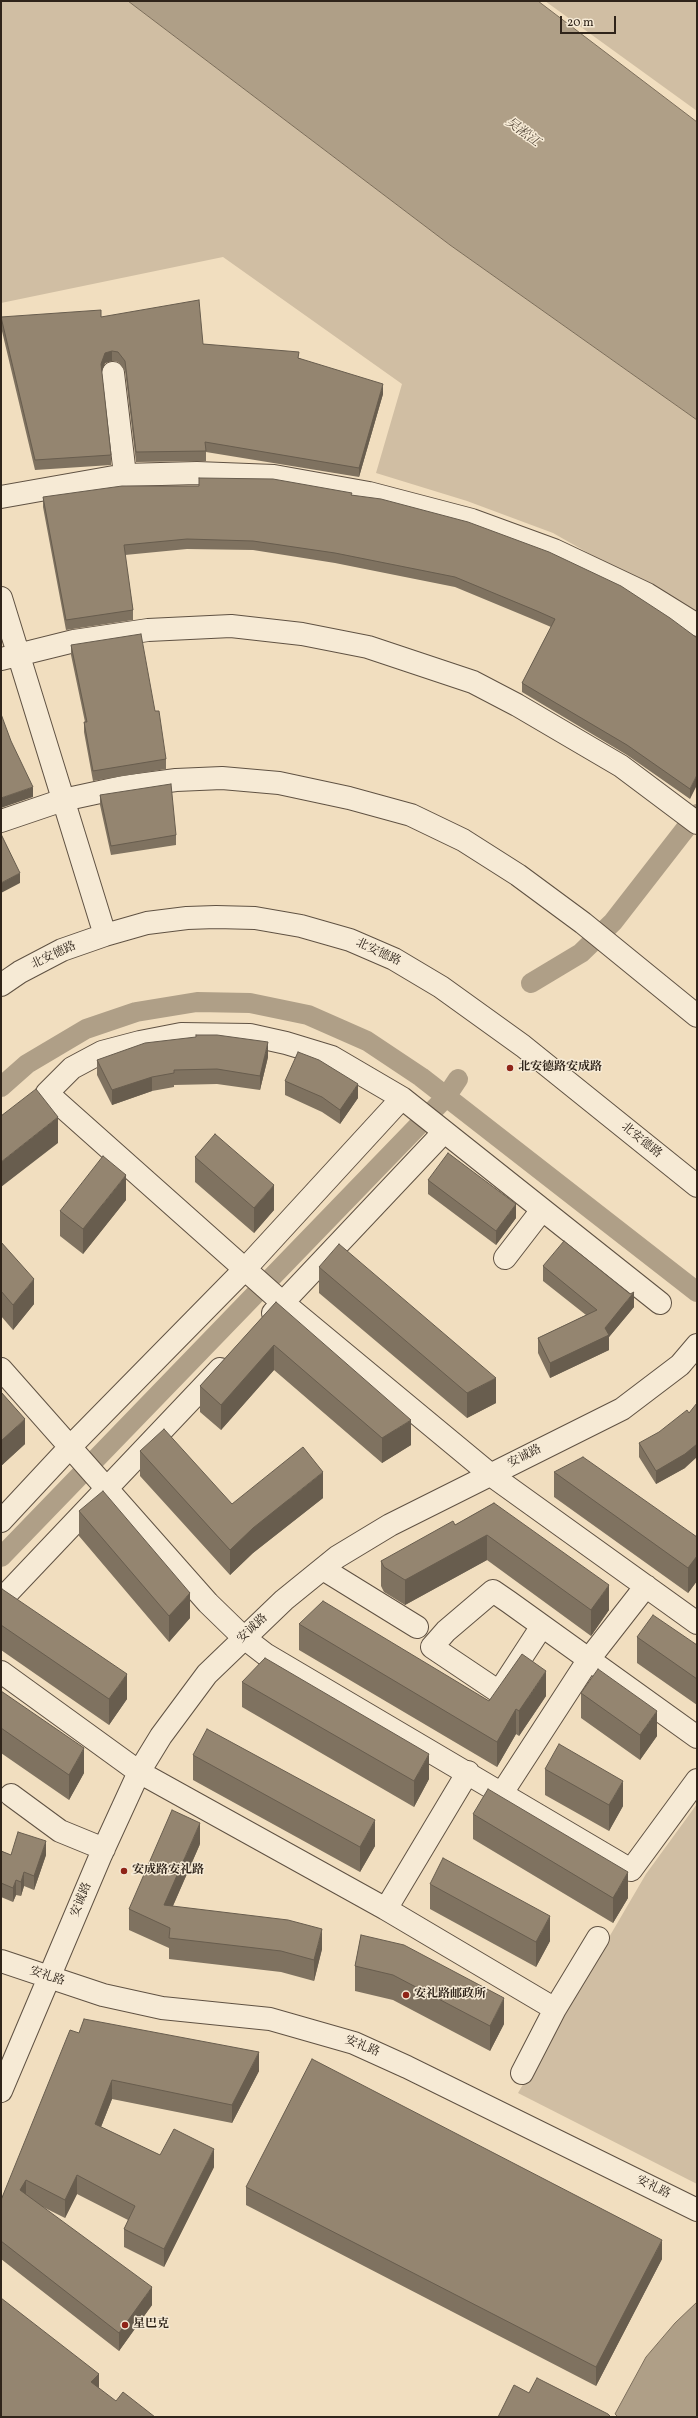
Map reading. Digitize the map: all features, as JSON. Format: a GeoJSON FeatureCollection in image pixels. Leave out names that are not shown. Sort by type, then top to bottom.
{"type":"FeatureCollection","features":[{"type":"Feature","properties":{"kind":"street"},"geometry":{"type":"LineString","coordinates":[[114,373],[125,475]]}},
{"type":"Feature","properties":{"kind":"street"},"geometry":{"type":"LineString","coordinates":[[1,497],[125,475],[197,473],[274,476],[369,493],[472,520],[554,550],[647,594],[697,626]]}},
{"type":"Feature","properties":{"kind":"street"},"geometry":{"type":"LineString","coordinates":[[1,598],[10,656],[63,800],[105,935]]}},
{"type":"Feature","properties":{"kind":"street"},"geometry":{"type":"LineString","coordinates":[[10,656],[74,641],[148,630],[231,626],[302,634],[368,647],[473,682],[517,704],[621,766],[697,823]]}},
{"type":"Feature","properties":{"kind":"street"},"geometry":{"type":"LineString","coordinates":[[1,821],[63,800],[123,787],[169,781],[222,778],[279,783],[349,798],[411,815],[463,840],[518,875],[620,952],[697,1016]]}},
{"type":"Feature","properties":{"kind":"street","name":"北安德路"},"geometry":{"type":"LineString","coordinates":[[1,985],[20,972],[62,950],[105,935],[147,923],[188,918],[255,918],[301,926],[350,940],[388,956],[440,987],[523,1046],[697,1186]]}},
{"type":"Feature","properties":{"kind":"street"},"geometry":{"type":"LineString","coordinates":[[660,1303],[407,1103],[332,1057],[286,1043],[250,1035],[212,1033],[181,1034],[140,1042],[102,1052],[72,1068],[47,1093],[279,1299],[490,1475],[697,1623]]}},
{"type":"Feature","properties":{"kind":"street"},"geometry":{"type":"LineString","coordinates":[[1,1521],[74,1450],[249,1272],[407,1103]]}},
{"type":"Feature","properties":{"kind":"street"},"geometry":{"type":"LineString","coordinates":[[262,1325],[279,1299],[439,1129]]}},
{"type":"Feature","properties":{"kind":"street"},"geometry":{"type":"LineString","coordinates":[[505,1258],[542,1210]]}},
{"type":"Feature","properties":{"kind":"street","name":"安诚路"},"geometry":{"type":"LineString","coordinates":[[1,2091],[50,1979],[104,1849],[139,1772],[161,1736],[207,1674],[284,1600],[337,1557],[390,1525],[622,1409],[680,1366],[697,1345]]}},
{"type":"Feature","properties":{"kind":"street"},"geometry":{"type":"LineString","coordinates":[[1,1600],[106,1485],[234,1354]]}},
{"type":"Feature","properties":{"kind":"street"},"geometry":{"type":"LineString","coordinates":[[1,1368],[208,1602],[243,1638],[265,1654],[468,1772],[631,1870],[697,1780]]}},
{"type":"Feature","properties":{"kind":"street"},"geometry":{"type":"LineString","coordinates":[[323,1569],[417,1627]]}},
{"type":"Feature","properties":{"kind":"street"},"geometry":{"type":"LineString","coordinates":[[502,1793],[589,1659],[646,1586]]}},
{"type":"Feature","properties":{"kind":"street"},"geometry":{"type":"LineString","coordinates":[[542,1626],[499,1692],[432,1647],[446,1631],[493,1591],[589,1659],[697,1737]]}},
{"type":"Feature","properties":{"kind":"street"},"geometry":{"type":"LineString","coordinates":[[1,1672],[139,1772],[386,1909],[555,2009]]}},
{"type":"Feature","properties":{"kind":"street"},"geometry":{"type":"LineString","coordinates":[[386,1909],[468,1772]]}},
{"type":"Feature","properties":{"kind":"street"},"geometry":{"type":"LineString","coordinates":[[11,1795],[60,1831],[104,1849]]}},
{"type":"Feature","properties":{"kind":"street"},"geometry":{"type":"LineString","coordinates":[[522,2073],[555,2009],[598,1938]]}},
{"type":"Feature","properties":{"kind":"street","name":"安礼路"},"geometry":{"type":"LineString","coordinates":[[1,1961],[50,1979],[103,1995],[162,2008],[270,2019],[354,2043],[414,2070],[697,2210]]}},
{"type":"Feature","properties":{"kind":"shaded area"},"geometry":{"type":"Polygon","coordinates":[[[1,1],[128,1],[450,245],[697,420],[697,624],[646,586],[553,533],[467,501],[376,473],[402,384],[223,257],[1,303],[1,1]]]}},
{"type":"Feature","properties":{"kind":"shaded area"},"geometry":{"type":"Polygon","coordinates":[[[545,1],[697,1],[697,111],[545,1]]]}},
{"type":"Feature","properties":{"kind":"shaded area"},"geometry":{"type":"Polygon","coordinates":[[[697,1804],[697,2184],[518,2093],[646,1874],[697,1804]]]}},
{"type":"Feature","properties":{"kind":"water","name":"吴淞江"},"geometry":{"type":"Polygon","coordinates":[[[128,1],[538,1],[697,122],[697,420],[450,245],[128,1]]]}},
{"type":"Feature","properties":{"kind":"water"},"geometry":{"type":"Polygon","coordinates":[[[697,2302],[697,2417],[618,2417],[615,2414],[646,2357],[675,2323],[697,2302]]]}},
{"type":"Feature","properties":{"kind":"building"},"geometry":{"type":"Polygon","coordinates":[[[199,300],[203,344],[299,352],[298,358],[383,384],[359,468],[205,442],[206,451],[136,452],[125,361],[118,352],[112,351],[105,353],[101,364],[111,455],[35,460],[1,317],[101,310],[101,317],[199,300]]]}},
{"type":"Feature","properties":{"kind":"building"},"geometry":{"type":"Polygon","coordinates":[[[199,478],[273,479],[352,493],[351,495],[381,499],[468,522],[549,552],[621,586],[670,618],[697,638],[697,775],[690,789],[627,745],[522,683],[555,619],[455,577],[335,553],[253,541],[187,539],[124,545],[133,610],[66,620],[43,497],[122,486],[199,486],[199,478]]]}},
{"type":"Feature","properties":{"kind":"building"},"geometry":{"type":"Polygon","coordinates":[[[141,634],[155,711],[159,711],[166,759],[93,771],[84,722],[87,722],[71,645],[141,634]]]}},
{"type":"Feature","properties":{"kind":"building"},"geometry":{"type":"Polygon","coordinates":[[[1,714],[11,741],[33,787],[1,798],[1,714]]]}},
{"type":"Feature","properties":{"kind":"building"},"geometry":{"type":"Polygon","coordinates":[[[171,784],[176,835],[111,846],[100,795],[171,784]]]}},
{"type":"Feature","properties":{"kind":"building"},"geometry":{"type":"Polygon","coordinates":[[[1,834],[20,873],[1,883],[1,834]]]}},
{"type":"Feature","properties":{"kind":"building"},"geometry":{"type":"Polygon","coordinates":[[[196,1035],[217,1035],[268,1042],[260,1076],[217,1069],[174,1070],[174,1073],[152,1077],[112,1090],[97,1060],[145,1043],[196,1037],[196,1035]]]}},
{"type":"Feature","properties":{"kind":"building"},"geometry":{"type":"Polygon","coordinates":[[[298,1052],[319,1060],[358,1084],[340,1110],[322,1097],[285,1081],[298,1052]]]}},
{"type":"Feature","properties":{"kind":"building"},"geometry":{"type":"Polygon","coordinates":[[[36,1089],[58,1117],[1,1162],[1,1116],[36,1089]]]}},
{"type":"Feature","properties":{"kind":"building"},"geometry":{"type":"Polygon","coordinates":[[[215,1134],[274,1185],[254,1208],[195,1157],[215,1134]]]}},
{"type":"Feature","properties":{"kind":"building"},"geometry":{"type":"Polygon","coordinates":[[[448,1153],[516,1204],[496,1231],[428,1180],[448,1153]]]}},
{"type":"Feature","properties":{"kind":"building"},"geometry":{"type":"Polygon","coordinates":[[[103,1156],[126,1175],[83,1229],[60,1211],[103,1156]]]}},
{"type":"Feature","properties":{"kind":"building"},"geometry":{"type":"Polygon","coordinates":[[[564,1241],[630,1294],[634,1292],[605,1328],[609,1335],[550,1363],[538,1338],[597,1310],[543,1266],[564,1241]]]}},
{"type":"Feature","properties":{"kind":"building"},"geometry":{"type":"Polygon","coordinates":[[[1,1242],[34,1279],[13,1305],[1,1291],[1,1242]]]}},
{"type":"Feature","properties":{"kind":"building"},"geometry":{"type":"Polygon","coordinates":[[[339,1244],[496,1378],[467,1393],[319,1267],[339,1244]]]}},
{"type":"Feature","properties":{"kind":"building"},"geometry":{"type":"Polygon","coordinates":[[[276,1302],[411,1420],[382,1438],[274,1345],[221,1405],[200,1386],[276,1302]]]}},
{"type":"Feature","properties":{"kind":"building"},"geometry":{"type":"Polygon","coordinates":[[[1,1392],[25,1419],[1,1441],[1,1392]]]}},
{"type":"Feature","properties":{"kind":"building"},"geometry":{"type":"Polygon","coordinates":[[[697,1403],[697,1444],[685,1454],[656,1471],[639,1443],[659,1432],[687,1410],[689,1413],[697,1403]]]}},
{"type":"Feature","properties":{"kind":"building"},"geometry":{"type":"Polygon","coordinates":[[[164,1429],[232,1504],[303,1447],[323,1472],[253,1528],[230,1550],[140,1451],[164,1429]]]}},
{"type":"Feature","properties":{"kind":"building"},"geometry":{"type":"Polygon","coordinates":[[[583,1457],[697,1537],[697,1556],[688,1568],[554,1472],[583,1457]]]}},
{"type":"Feature","properties":{"kind":"building"},"geometry":{"type":"Polygon","coordinates":[[[103,1491],[190,1593],[169,1616],[79,1511],[103,1491]]]}},
{"type":"Feature","properties":{"kind":"building"},"geometry":{"type":"Polygon","coordinates":[[[494,1503],[609,1585],[591,1610],[487,1535],[405,1580],[384,1567],[381,1561],[453,1521],[455,1525],[494,1503]]]}},
{"type":"Feature","properties":{"kind":"building"},"geometry":{"type":"Polygon","coordinates":[[[2,1589],[127,1674],[109,1699],[1,1625],[2,1589]]]}},
{"type":"Feature","properties":{"kind":"building"},"geometry":{"type":"Polygon","coordinates":[[[323,1601],[489,1701],[522,1654],[546,1671],[519,1711],[516,1709],[497,1742],[299,1624],[323,1601]]]}},
{"type":"Feature","properties":{"kind":"building"},"geometry":{"type":"Polygon","coordinates":[[[653,1615],[697,1645],[697,1679],[637,1637],[653,1615]]]}},
{"type":"Feature","properties":{"kind":"building"},"geometry":{"type":"Polygon","coordinates":[[[265,1658],[429,1754],[414,1781],[242,1682],[265,1658]]]}},
{"type":"Feature","properties":{"kind":"building"},"geometry":{"type":"Polygon","coordinates":[[[598,1669],[657,1711],[640,1735],[581,1693],[598,1669]]]}},
{"type":"Feature","properties":{"kind":"building"},"geometry":{"type":"Polygon","coordinates":[[[1,1691],[84,1748],[69,1775],[1,1728],[1,1691]]]}},
{"type":"Feature","properties":{"kind":"building"},"geometry":{"type":"Polygon","coordinates":[[[207,1729],[375,1820],[360,1847],[193,1755],[207,1729]]]}},
{"type":"Feature","properties":{"kind":"building"},"geometry":{"type":"Polygon","coordinates":[[[559,1744],[623,1781],[609,1805],[545,1769],[559,1744]]]}},
{"type":"Feature","properties":{"kind":"building"},"geometry":{"type":"Polygon","coordinates":[[[488,1789],[628,1872],[613,1898],[473,1814],[488,1789]]]}},
{"type":"Feature","properties":{"kind":"building"},"geometry":{"type":"Polygon","coordinates":[[[172,1810],[200,1823],[164,1905],[288,1920],[322,1929],[314,1960],[281,1951],[169,1938],[170,1928],[129,1909],[172,1810]]]}},
{"type":"Feature","properties":{"kind":"building"},"geometry":{"type":"Polygon","coordinates":[[[18,1832],[46,1841],[34,1876],[24,1872],[21,1882],[16,1880],[13,1888],[1,1883],[1,1851],[11,1855],[18,1832]]]}},
{"type":"Feature","properties":{"kind":"building"},"geometry":{"type":"Polygon","coordinates":[[[443,1858],[550,1916],[536,1942],[430,1884],[443,1858]]]}},
{"type":"Feature","properties":{"kind":"building"},"geometry":{"type":"Polygon","coordinates":[[[361,1935],[404,1945],[504,1998],[490,2026],[393,1975],[355,1966],[361,1935]]]}},
{"type":"Feature","properties":{"kind":"building"},"geometry":{"type":"Polygon","coordinates":[[[84,2019],[259,2052],[232,2105],[112,2080],[95,2124],[160,2155],[174,2129],[214,2149],[164,2249],[124,2229],[135,2206],[77,2175],[65,2200],[26,2180],[20,2190],[152,2287],[119,2333],[1,2241],[1,2200],[70,2030],[79,2033],[84,2019]]]}},
{"type":"Feature","properties":{"kind":"building"},"geometry":{"type":"Polygon","coordinates":[[[312,2059],[662,2240],[596,2367],[246,2187],[312,2059]]]}},
{"type":"Feature","properties":{"kind":"building"},"geometry":{"type":"Polygon","coordinates":[[[1,2298],[99,2374],[91,2382],[116,2401],[123,2392],[155,2417],[1,2417],[1,2298]]]}},
{"type":"Feature","properties":{"kind":"building"},"geometry":{"type":"Polygon","coordinates":[[[537,2378],[608,2414],[611,2417],[498,2417],[514,2385],[529,2393],[537,2378]]]}},
{"type":"Feature","properties":{"kind":"waterway"},"geometry":{"type":"LineString","coordinates":[[531,983],[581,953],[613,922],[697,814]]}},
{"type":"Feature","properties":{"kind":"waterway"},"geometry":{"type":"LineString","coordinates":[[1,1087],[27,1064],[86,1029],[136,1012],[197,1002],[250,1003],[308,1015],[367,1041],[421,1077],[697,1292]]}},
{"type":"Feature","properties":{"kind":"waterway"},"geometry":{"type":"LineString","coordinates":[[1,1557],[446,1097],[458,1079]]}},
{"type":"Feature","properties":{"kind":"place","name":"北安德路安成路"},"geometry":{"type":"Point","coordinates":[510,1068]}},
{"type":"Feature","properties":{"kind":"place","name":"安成路安礼路"},"geometry":{"type":"Point","coordinates":[124,1871]}},
{"type":"Feature","properties":{"kind":"place","name":"安礼路邮政所"},"geometry":{"type":"Point","coordinates":[406,1995]}},
{"type":"Feature","properties":{"kind":"place","name":"星巴克"},"geometry":{"type":"Point","coordinates":[125,2325]}}]}
